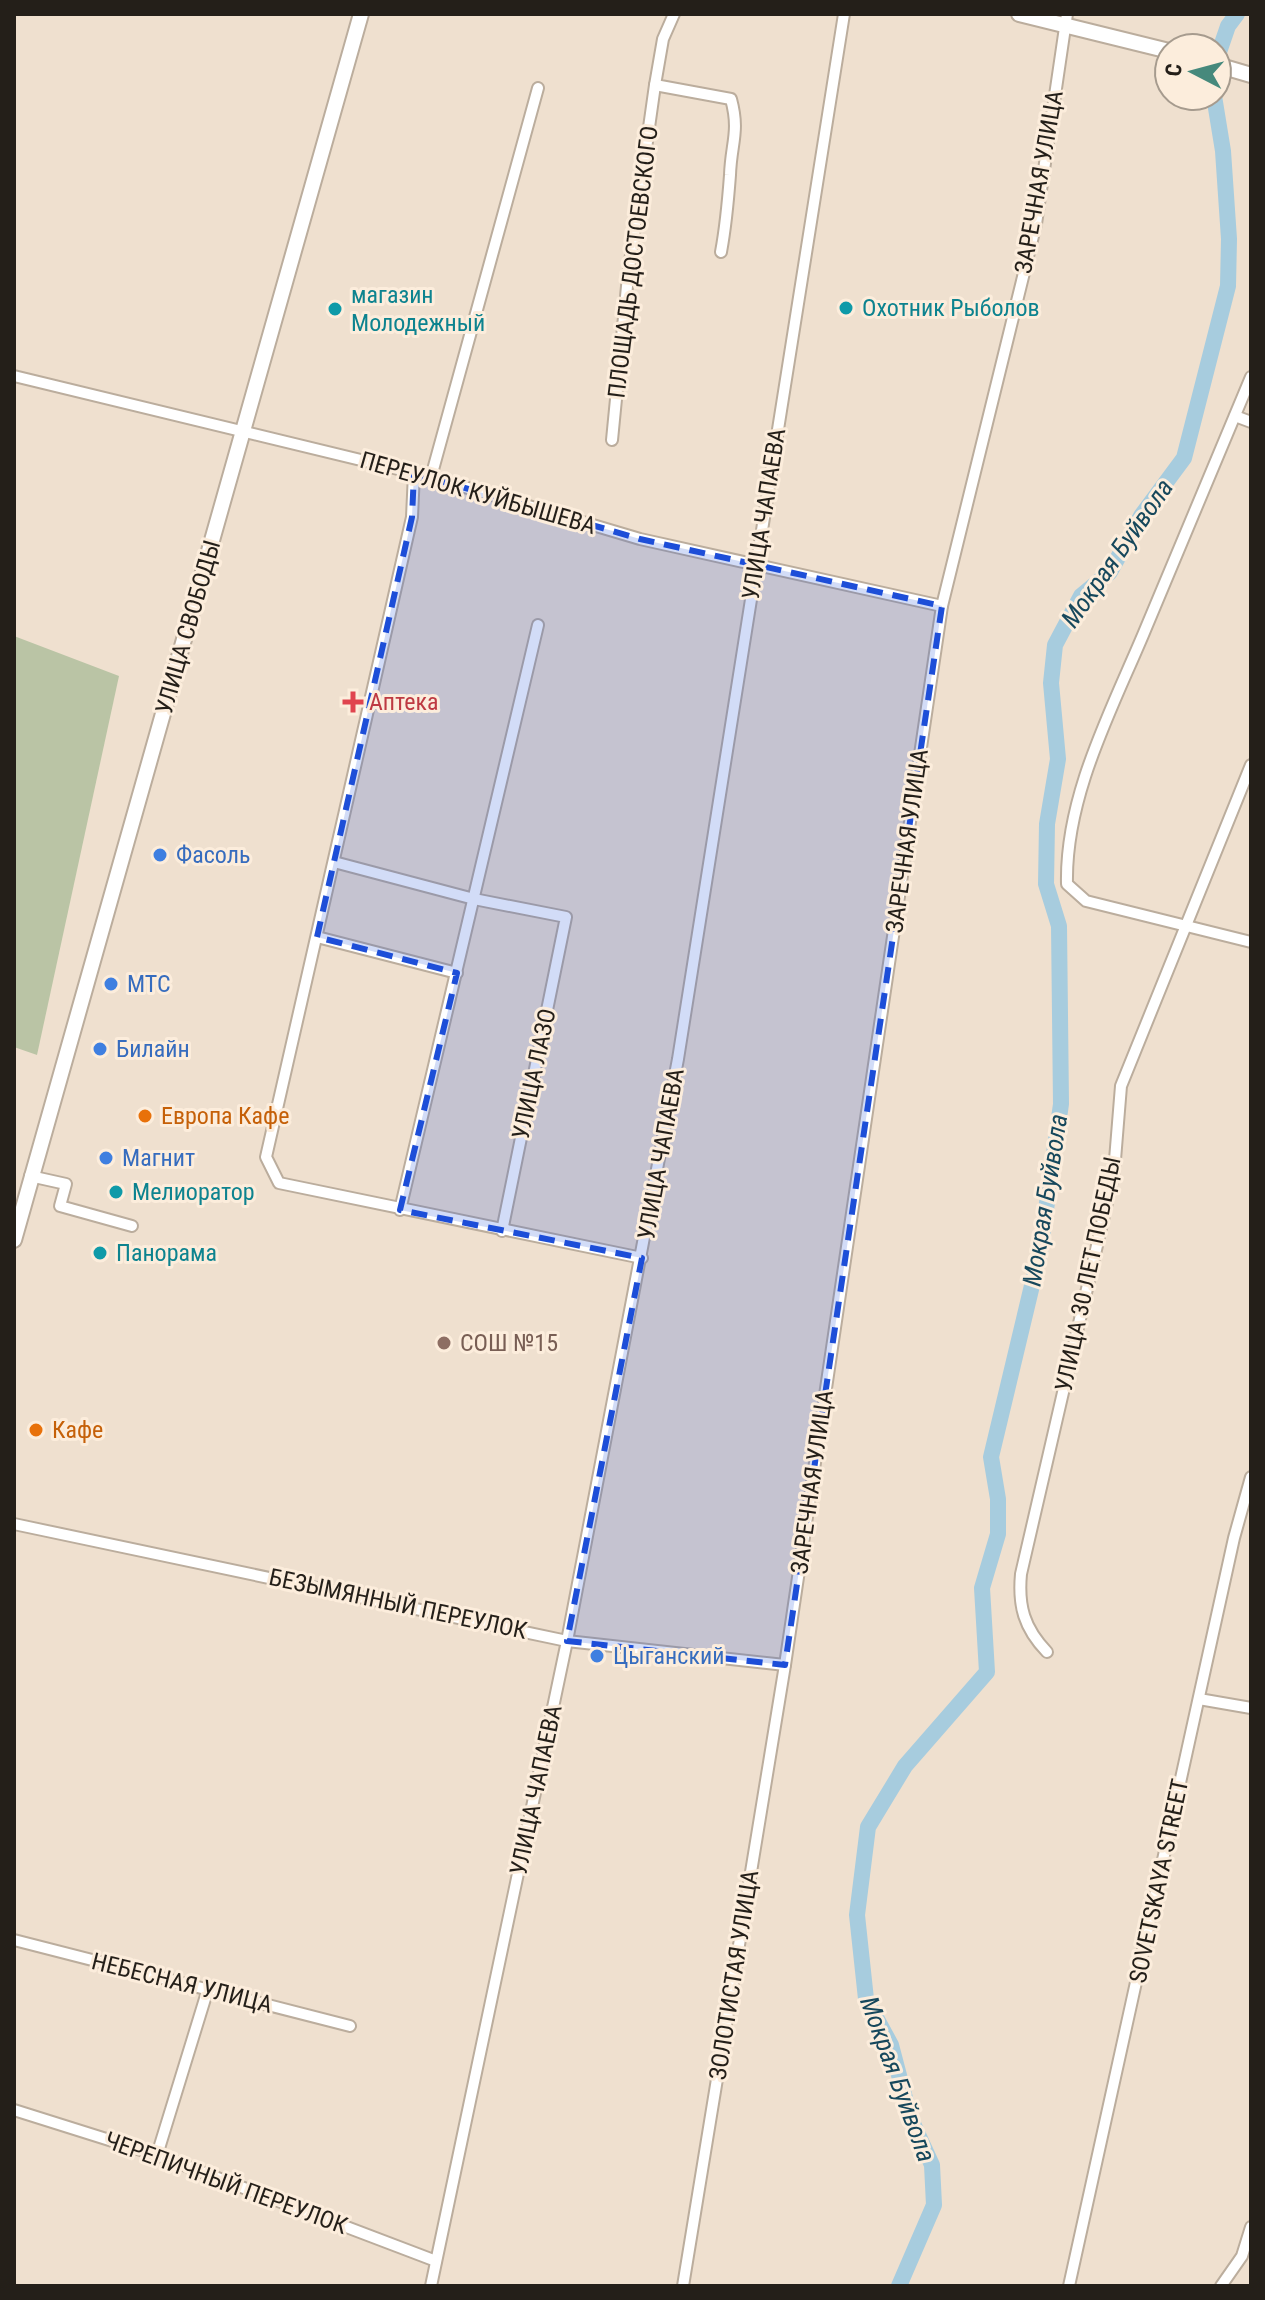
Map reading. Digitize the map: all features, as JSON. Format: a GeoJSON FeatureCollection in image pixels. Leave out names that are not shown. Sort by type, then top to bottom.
{"type":"FeatureCollection","features":[{"type":"Feature","properties":{"kind":"main road","name":"УЛИЦА СВОБОДЫ"},"geometry":{"type":"LineString","coordinates":[[14,1240],[361,14]]}},
{"type":"Feature","properties":{"kind":"main road"},"geometry":{"type":"LineString","coordinates":[[1019,14],[1066,19],[1153,46]]}},
{"type":"Feature","properties":{"kind":"street","name":"ПЛОЩАДЬ ДОСТОЕВСКОГО"},"geometry":{"type":"LineString","coordinates":[[612,440],[628,276],[655,85],[663,39],[674,14]]}},
{"type":"Feature","properties":{"kind":"street","name":"УЛИЦА ЧАПАЕВА"},"geometry":{"type":"LineString","coordinates":[[431,2286],[567,1641],[642,1258],[678,1059],[844,14]]}},
{"type":"Feature","properties":{"kind":"street","name":"ЗАРЕЧНАЯ УЛИЦА"},"geometry":{"type":"LineString","coordinates":[[785,1665],[942,606],[1036,224],[1066,19]]}},
{"type":"Feature","properties":{"kind":"street"},"geometry":{"type":"LineString","coordinates":[[655,85],[731,99],[738,124],[730,174],[730,204],[721,252]]}},
{"type":"Feature","properties":{"kind":"street"},"geometry":{"type":"LineString","coordinates":[[431,477],[538,88]]}},
{"type":"Feature","properties":{"kind":"street","name":"ПЕРЕУЛОК КУЙБЫШЕВА"},"geometry":{"type":"LineString","coordinates":[[14,376],[431,477],[640,539],[942,606]]}},
{"type":"Feature","properties":{"kind":"street"},"geometry":{"type":"LineString","coordinates":[[1251,377],[1076,804],[1066,855],[1067,884],[1086,901],[1251,942]]}},
{"type":"Feature","properties":{"kind":"street"},"geometry":{"type":"LineString","coordinates":[[1235,416],[1251,422]]}},
{"type":"Feature","properties":{"kind":"street"},"geometry":{"type":"LineString","coordinates":[[414,473],[412,517],[266,1157],[279,1183],[642,1258]]}},
{"type":"Feature","properties":{"kind":"street"},"geometry":{"type":"LineString","coordinates":[[400,1210],[538,625]]}},
{"type":"Feature","properties":{"kind":"street","name":"УЛИЦА 30 ЛЕТ ПОБЕДЫ"},"geometry":{"type":"LineString","coordinates":[[1047,1652],[1031,1635],[1018,1601],[1026,1542],[1114,1172],[1121,1086],[1251,765]]}},
{"type":"Feature","properties":{"kind":"street"},"geometry":{"type":"LineString","coordinates":[[334,862],[474,899]]}},
{"type":"Feature","properties":{"kind":"street","name":"УЛИЦА ЛАЗО"},"geometry":{"type":"LineString","coordinates":[[474,899],[566,917],[502,1231]]}},
{"type":"Feature","properties":{"kind":"street"},"geometry":{"type":"LineString","coordinates":[[317,937],[457,973]]}},
{"type":"Feature","properties":{"kind":"street"},"geometry":{"type":"LineString","coordinates":[[30,1176],[66,1184],[60,1206],[132,1226]]}},
{"type":"Feature","properties":{"kind":"street","name":"SOVETSKAYA STREET"},"geometry":{"type":"LineString","coordinates":[[1069,2286],[1251,1477]]}},
{"type":"Feature","properties":{"kind":"street","name":"БЕЗЫМЯННЫЙ ПЕРЕУЛОК"},"geometry":{"type":"LineString","coordinates":[[14,1524],[567,1641],[785,1665]]}},
{"type":"Feature","properties":{"kind":"street","name":"ЗОЛОТИСТАЯ УЛИЦА"},"geometry":{"type":"LineString","coordinates":[[683,2286],[785,1665]]}},
{"type":"Feature","properties":{"kind":"street"},"geometry":{"type":"LineString","coordinates":[[1199,1699],[1251,1708]]}},
{"type":"Feature","properties":{"kind":"street","name":"НЕБЕСНАЯ УЛИЦА"},"geometry":{"type":"LineString","coordinates":[[14,1940],[350,2026]]}},
{"type":"Feature","properties":{"kind":"street"},"geometry":{"type":"LineString","coordinates":[[157,2155],[208,1989]]}},
{"type":"Feature","properties":{"kind":"street","name":"ЧЕРЕПИЧНЫЙ ПЕРЕУЛОК"},"geometry":{"type":"LineString","coordinates":[[14,2110],[157,2155],[436,2261]]}},
{"type":"Feature","properties":{"kind":"street"},"geometry":{"type":"LineString","coordinates":[[1221,2286],[1242,2256],[1251,2227]]}},
{"type":"Feature","properties":{"kind":"highlighted area"},"geometry":{"type":"Polygon","coordinates":[[[414,473],[640,539],[942,606],[785,1665],[567,1641],[642,1258],[400,1210],[457,973],[317,937],[412,517],[414,473]]]}},
{"type":"Feature","properties":{"kind":"green space"},"geometry":{"type":"Polygon","coordinates":[[[14,636],[119,676],[37,1055],[14,1047],[14,636]]]}},
{"type":"Feature","properties":{"kind":"waterway","name":"Мокрая Буйвола"},"geometry":{"type":"LineString","coordinates":[[1226,32],[1237,14]]}},
{"type":"Feature","properties":{"kind":"waterway","name":"Мокрая Буйвола"},"geometry":{"type":"LineString","coordinates":[[899,2286],[934,2205],[932,2165],[910,2117],[891,2045],[866,1999],[857,1915],[868,1827],[905,1766],[987,1672],[982,1588],[998,1534],[998,1499],[991,1457],[1040,1252],[1061,1104],[1059,926],[1046,884],[1047,824],[1058,759],[1051,683],[1055,645],[1081,596],[1110,572],[1141,516],[1184,458],[1228,286],[1229,239],[1223,151],[1217,112]]}},
{"type":"Feature","properties":{"kind":"place","name":"Охотник Рыболов"},"geometry":{"type":"Point","coordinates":[846,308]}},
{"type":"Feature","properties":{"kind":"place","name":"магазин Молодежный"},"geometry":{"type":"Point","coordinates":[335,309]}},
{"type":"Feature","properties":{"kind":"place","name":"Аптека"},"geometry":{"type":"Point","coordinates":[353,702]}},
{"type":"Feature","properties":{"kind":"place","name":"Фасоль"},"geometry":{"type":"Point","coordinates":[160,855]}},
{"type":"Feature","properties":{"kind":"place","name":"МТС"},"geometry":{"type":"Point","coordinates":[111,984]}},
{"type":"Feature","properties":{"kind":"place","name":"Билайн"},"geometry":{"type":"Point","coordinates":[100,1049]}},
{"type":"Feature","properties":{"kind":"place","name":"Европа Кафе"},"geometry":{"type":"Point","coordinates":[145,1116]}},
{"type":"Feature","properties":{"kind":"place","name":"Магнит"},"geometry":{"type":"Point","coordinates":[106,1158]}},
{"type":"Feature","properties":{"kind":"place","name":"Мелиоратор"},"geometry":{"type":"Point","coordinates":[116,1192]}},
{"type":"Feature","properties":{"kind":"place","name":"Панорама"},"geometry":{"type":"Point","coordinates":[100,1253]}},
{"type":"Feature","properties":{"kind":"place","name":"СОШ №15"},"geometry":{"type":"Point","coordinates":[444,1343]}},
{"type":"Feature","properties":{"kind":"place","name":"Кафе"},"geometry":{"type":"Point","coordinates":[36,1430]}},
{"type":"Feature","properties":{"kind":"place","name":"Цыганский"},"geometry":{"type":"Point","coordinates":[597,1656]}}]}
